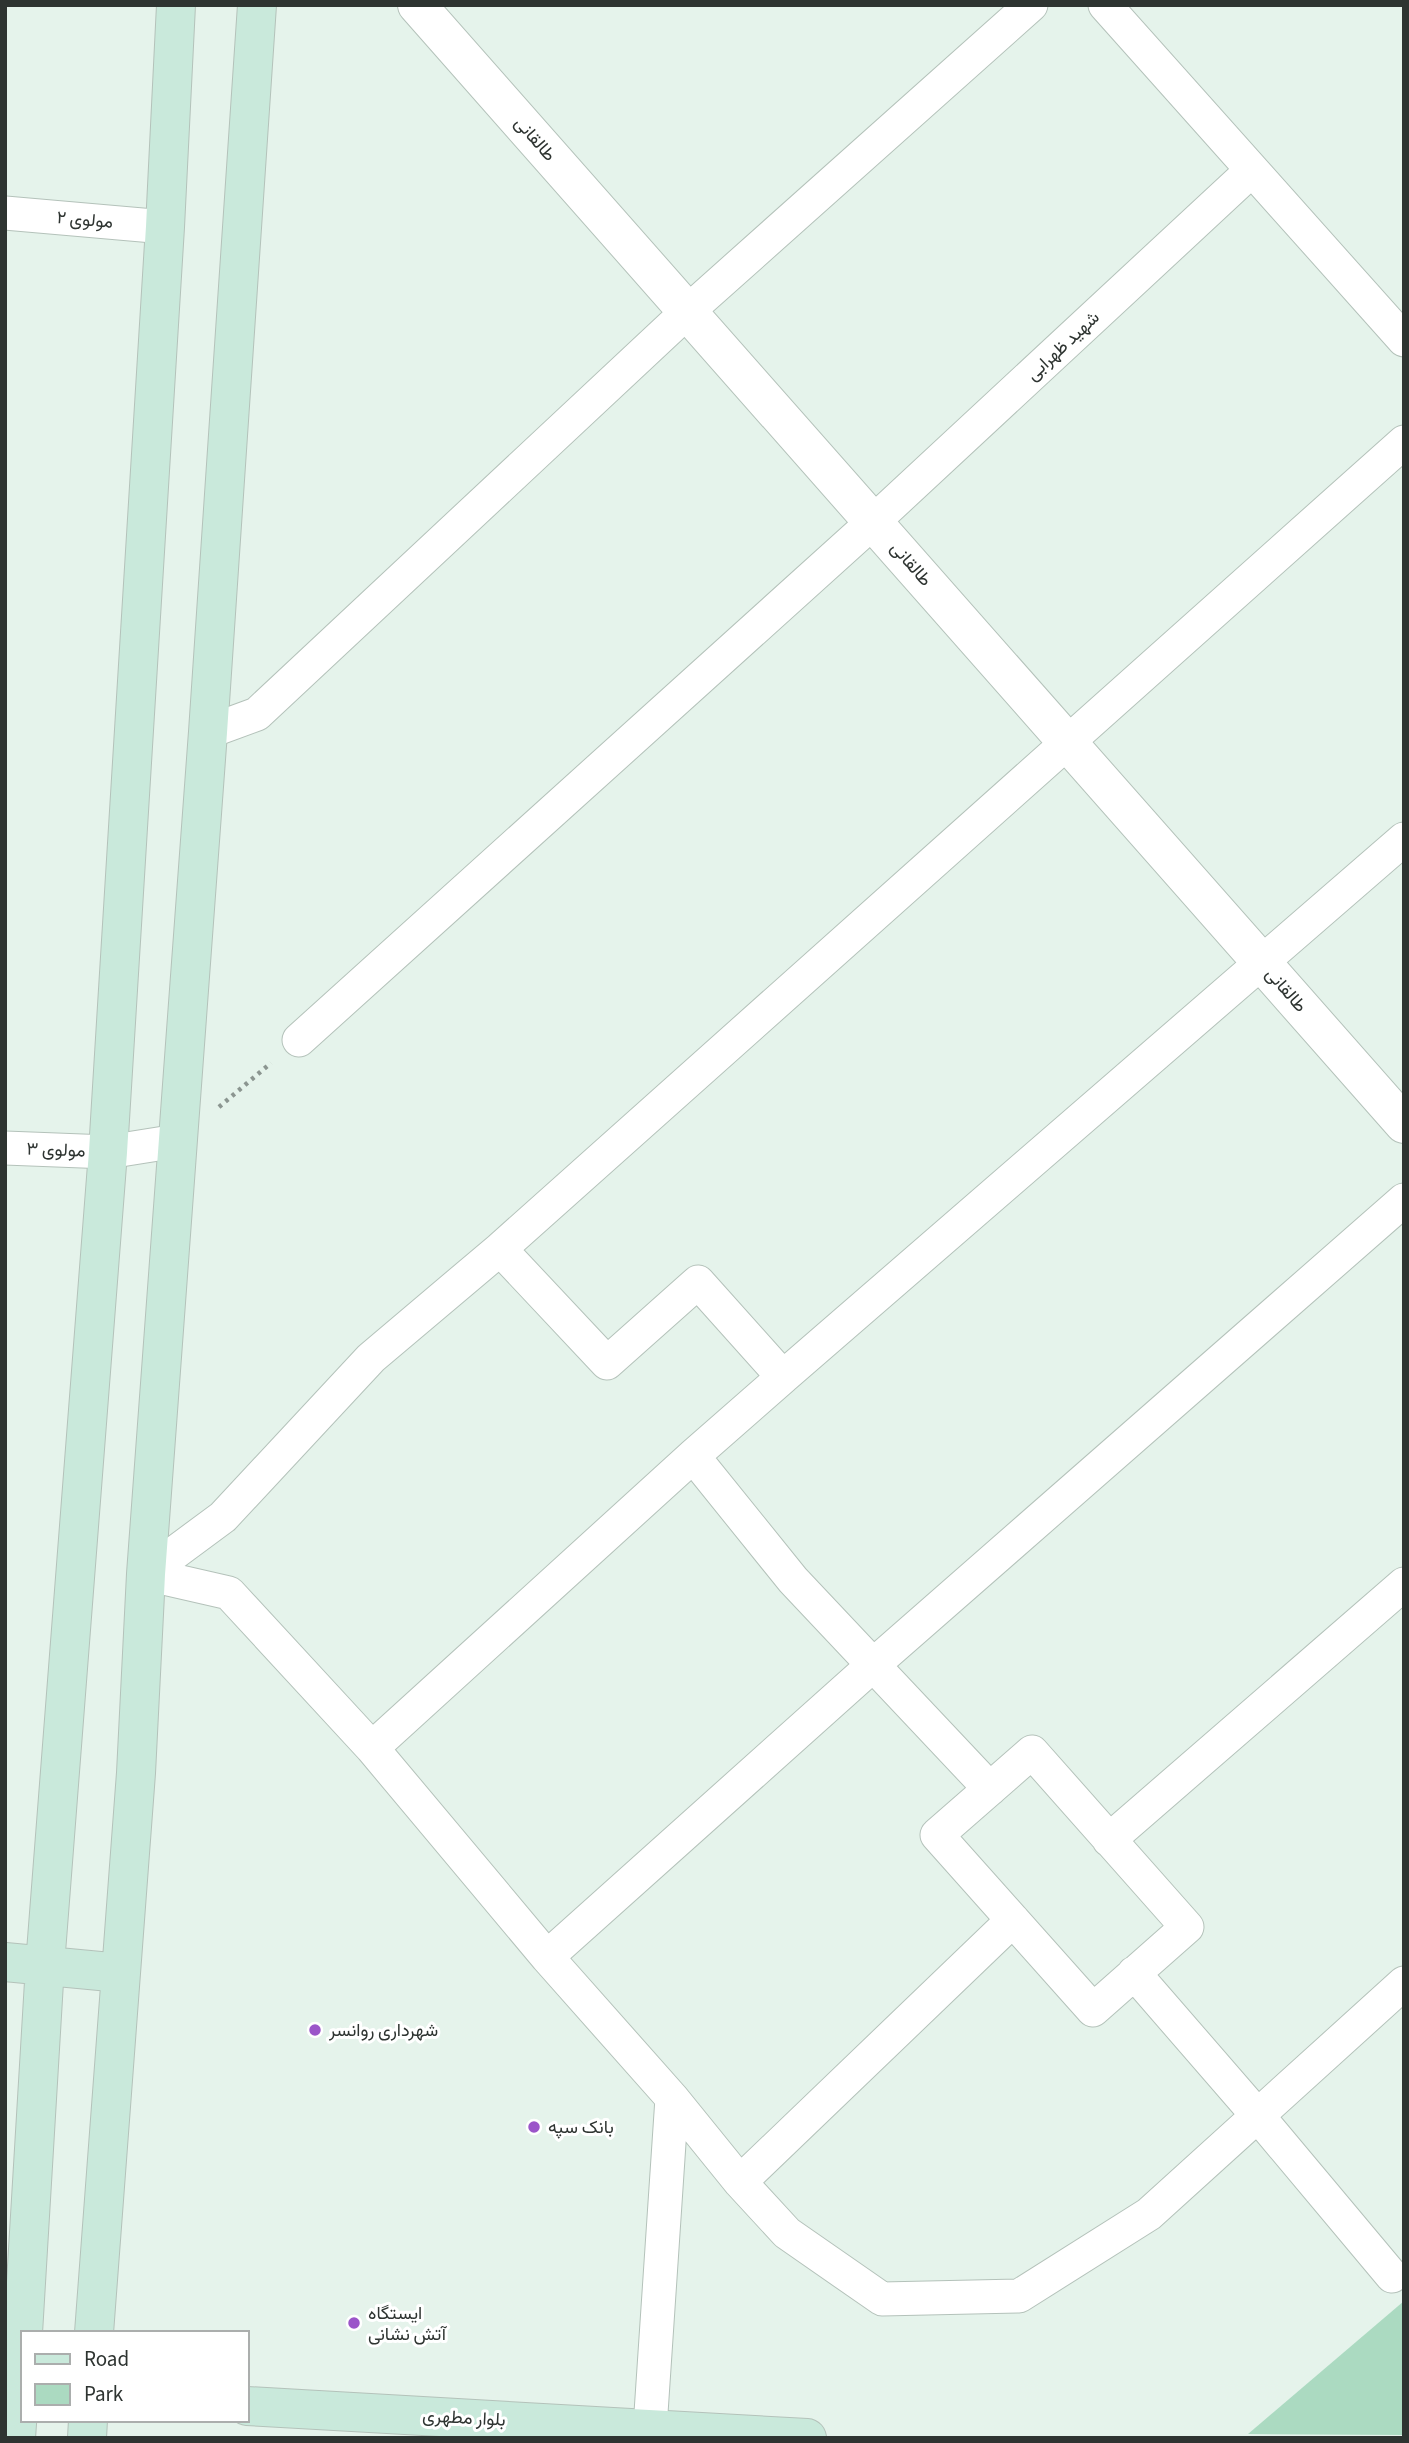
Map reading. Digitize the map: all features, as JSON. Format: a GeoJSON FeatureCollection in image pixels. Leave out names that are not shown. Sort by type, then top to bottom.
{"type":"FeatureCollection","features":[{"type":"Feature","properties":{"kind":"main road"},"geometry":{"type":"LineString","coordinates":[[23,2331],[45,1965],[108,1152],[165,227],[176,5]]}},
{"type":"Feature","properties":{"kind":"main road"},"geometry":{"type":"LineString","coordinates":[[94,2331],[136,1773],[146,1574],[208,732],[257,5]]}},
{"type":"Feature","properties":{"kind":"main road"},"geometry":{"type":"LineString","coordinates":[[5,1962],[121,1973]]}},
{"type":"Feature","properties":{"kind":"main road"},"geometry":{"type":"LineString","coordinates":[[16,2438],[21,2364]]}},
{"type":"Feature","properties":{"kind":"main road","name":"بلوار مطهری"},"geometry":{"type":"LineString","coordinates":[[248,2406],[807,2438]]}},
{"type":"Feature","properties":{"kind":"street","name":"طالقانی"},"geometry":{"type":"LineString","coordinates":[[417,5],[1404,1124]]}},
{"type":"Feature","properties":{"kind":"street"},"geometry":{"type":"LineString","coordinates":[[208,732],[257,714],[687,312],[1031,5]]}},
{"type":"Feature","properties":{"kind":"street"},"geometry":{"type":"LineString","coordinates":[[1105,5],[1404,340]]}},
{"type":"Feature","properties":{"kind":"street","name":"شهید ظهرابی"},"geometry":{"type":"LineString","coordinates":[[299,1040],[873,522],[1252,170]]}},
{"type":"Feature","properties":{"kind":"street","name":"مولوی ۲"},"geometry":{"type":"LineString","coordinates":[[5,213],[165,227]]}},
{"type":"Feature","properties":{"kind":"street"},"geometry":{"type":"LineString","coordinates":[[146,1574],[223,1517],[371,1358],[500,1249],[1404,442]]}},
{"type":"Feature","properties":{"kind":"street"},"geometry":{"type":"LineString","coordinates":[[372,1748],[783,1377],[1404,839]]}},
{"type":"Feature","properties":{"kind":"street","name":"مولوی ۳"},"geometry":{"type":"LineString","coordinates":[[5,1148],[108,1152],[177,1142]]}},
{"type":"Feature","properties":{"kind":"street"},"geometry":{"type":"LineString","coordinates":[[547,1957],[872,1666],[1404,1200]]}},
{"type":"Feature","properties":{"kind":"street"},"geometry":{"type":"LineString","coordinates":[[500,1249],[607,1363],[698,1282],[783,1377]]}},
{"type":"Feature","properties":{"kind":"street"},"geometry":{"type":"LineString","coordinates":[[693,1457],[793,1580],[990,1789]]}},
{"type":"Feature","properties":{"kind":"street"},"geometry":{"type":"LineString","coordinates":[[146,1574],[229,1593],[372,1748],[547,1957],[787,2233],[882,2299],[1019,2296],[1149,2214],[1404,1983]]}},
{"type":"Feature","properties":{"kind":"street"},"geometry":{"type":"LineString","coordinates":[[1109,1840],[1404,1584]]}},
{"type":"Feature","properties":{"kind":"street"},"geometry":{"type":"LineString","coordinates":[[1032,1752],[1109,1840],[1187,1927],[1093,2010],[937,1835],[1032,1752]]}},
{"type":"Feature","properties":{"kind":"street"},"geometry":{"type":"LineString","coordinates":[[740,2182],[1013,1920]]}},
{"type":"Feature","properties":{"kind":"street"},"geometry":{"type":"LineString","coordinates":[[1134,1973],[1392,2276]]}},
{"type":"Feature","properties":{"kind":"street"},"geometry":{"type":"LineString","coordinates":[[650,2428],[672,2098]]}},
{"type":"Feature","properties":{"kind":"path"},"geometry":{"type":"LineString","coordinates":[[177,1142],[299,1040]]}},
{"type":"Feature","properties":{"kind":"green space"},"geometry":{"type":"Polygon","coordinates":[[[1404,2301],[1404,2435],[1248,2434],[1404,2301]]]}},
{"type":"Feature","properties":{"kind":"place","name":"شهرداری روانسر"},"geometry":{"type":"Point","coordinates":[315,2030]}},
{"type":"Feature","properties":{"kind":"place","name":"بانک سپه"},"geometry":{"type":"Point","coordinates":[534,2127]}},
{"type":"Feature","properties":{"kind":"place","name":"ایستگاه آتش نشانی"},"geometry":{"type":"Point","coordinates":[354,2323]}}]}
